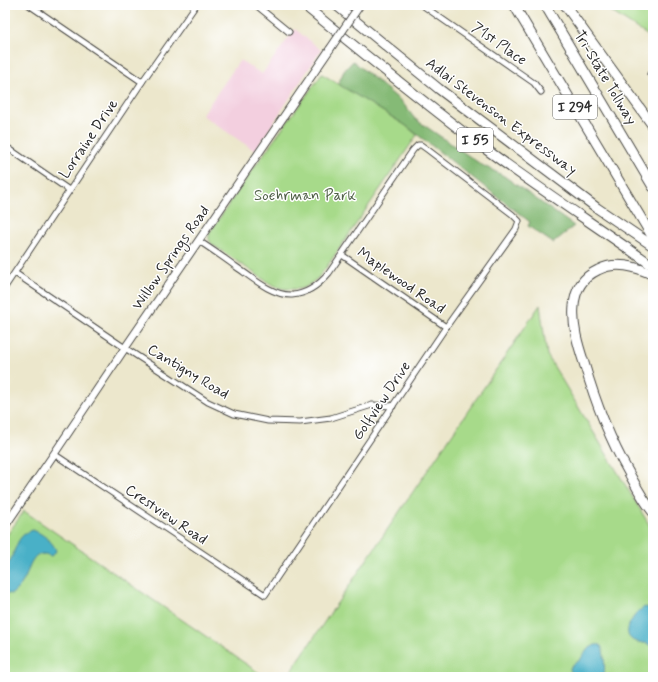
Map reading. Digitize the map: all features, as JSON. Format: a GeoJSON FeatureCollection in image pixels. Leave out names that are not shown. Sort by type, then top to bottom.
{"type":"FeatureCollection","features":[{"type":"Feature","properties":{"kind":"highway","name":"I 55"},"geometry":{"type":"LineString","coordinates":[[304,5],[486,150],[653,266]]}},
{"type":"Feature","properties":{"kind":"highway","name":"Adlai Stevenson Expressway"},"geometry":{"type":"LineString","coordinates":[[336,5],[439,89],[597,208],[653,246]]}},
{"type":"Feature","properties":{"kind":"highway","name":"I 294"},"geometry":{"type":"LineString","coordinates":[[514,5],[653,238]]}},
{"type":"Feature","properties":{"kind":"highway","name":"Tri-State Tollway"},"geometry":{"type":"LineString","coordinates":[[546,5],[653,187]]}},
{"type":"Feature","properties":{"kind":"highway"},"geometry":{"type":"LineString","coordinates":[[565,5],[653,126]]}},
{"type":"Feature","properties":{"kind":"highway"},"geometry":{"type":"LineString","coordinates":[[653,275],[628,266],[611,265],[602,267],[585,279],[581,284],[576,293],[573,316],[580,349],[603,419],[625,466],[646,503],[653,512]]}},
{"type":"Feature","properties":{"kind":"main road","name":"Willow Springs Road"},"geometry":{"type":"LineString","coordinates":[[5,526],[360,5]]}},
{"type":"Feature","properties":{"kind":"street"},"geometry":{"type":"LineString","coordinates":[[28,5],[142,82]]}},
{"type":"Feature","properties":{"kind":"street","name":"Lorraine Drive"},"geometry":{"type":"LineString","coordinates":[[5,287],[142,82],[196,5]]}},
{"type":"Feature","properties":{"kind":"street"},"geometry":{"type":"LineString","coordinates":[[256,5],[288,32]]}},
{"type":"Feature","properties":{"kind":"street","name":"71st Place"},"geometry":{"type":"LineString","coordinates":[[422,5],[534,83],[541,92]]}},
{"type":"Feature","properties":{"kind":"street","name":"Golfview Drive"},"geometry":{"type":"LineString","coordinates":[[265,595],[446,327],[516,229],[519,221],[512,214],[428,150],[421,145],[418,145],[413,150],[342,255]]}},
{"type":"Feature","properties":{"kind":"street"},"geometry":{"type":"LineString","coordinates":[[5,146],[69,190]]}},
{"type":"Feature","properties":{"kind":"street"},"geometry":{"type":"LineString","coordinates":[[199,241],[268,288],[291,295],[300,294],[314,288],[329,274],[342,255]]}},
{"type":"Feature","properties":{"kind":"street","name":"Maplewood Road"},"geometry":{"type":"LineString","coordinates":[[342,255],[446,327]]}},
{"type":"Feature","properties":{"kind":"street","name":"Cantigny Road"},"geometry":{"type":"LineString","coordinates":[[15,273],[125,348],[208,402],[234,414],[268,421],[300,422],[331,418],[372,405],[393,406]]}},
{"type":"Feature","properties":{"kind":"street","name":"Crestview Road"},"geometry":{"type":"LineString","coordinates":[[54,454],[265,595]]}},
{"type":"Feature","properties":{"kind":"shaded area"},"geometry":{"type":"Polygon","coordinates":[[[295,29],[321,50],[255,151],[202,115],[240,60],[262,74],[295,29]]]}},
{"type":"Feature","properties":{"kind":"green space"},"geometry":{"type":"Polygon","coordinates":[[[601,5],[653,5],[653,39],[601,5]]]}},
{"type":"Feature","properties":{"kind":"green space"},"geometry":{"type":"Polygon","coordinates":[[[353,61],[402,102],[415,119],[482,165],[504,176],[574,226],[553,243],[528,226],[530,222],[405,125],[338,84],[344,71],[353,61]]]}},
{"type":"Feature","properties":{"kind":"green space","name":"Soehrman Park"},"geometry":{"type":"Polygon","coordinates":[[[322,74],[405,125],[417,135],[318,278],[306,287],[299,289],[280,288],[269,283],[214,246],[210,241],[209,235],[258,162],[322,74]]]}},
{"type":"Feature","properties":{"kind":"green space"},"geometry":{"type":"Polygon","coordinates":[[[540,305],[547,355],[653,531],[653,677],[287,677],[540,305]]]}},
{"type":"Feature","properties":{"kind":"green space"},"geometry":{"type":"Polygon","coordinates":[[[24,511],[265,677],[5,677],[5,538],[24,511]]]}},
{"type":"Feature","properties":{"kind":"water"},"geometry":{"type":"Polygon","coordinates":[[[33,530],[50,541],[56,550],[55,553],[51,556],[45,554],[37,555],[31,562],[25,579],[18,588],[12,594],[5,593],[6,568],[16,545],[24,535],[33,530]]]}},
{"type":"Feature","properties":{"kind":"water"},"geometry":{"type":"Polygon","coordinates":[[[645,607],[653,609],[653,648],[648,644],[634,641],[628,634],[629,625],[632,620],[638,612],[645,607]]]}},
{"type":"Feature","properties":{"kind":"water"},"geometry":{"type":"Polygon","coordinates":[[[595,645],[600,645],[603,652],[605,670],[604,677],[573,677],[570,669],[571,666],[580,660],[588,649],[595,645]]]}}]}
